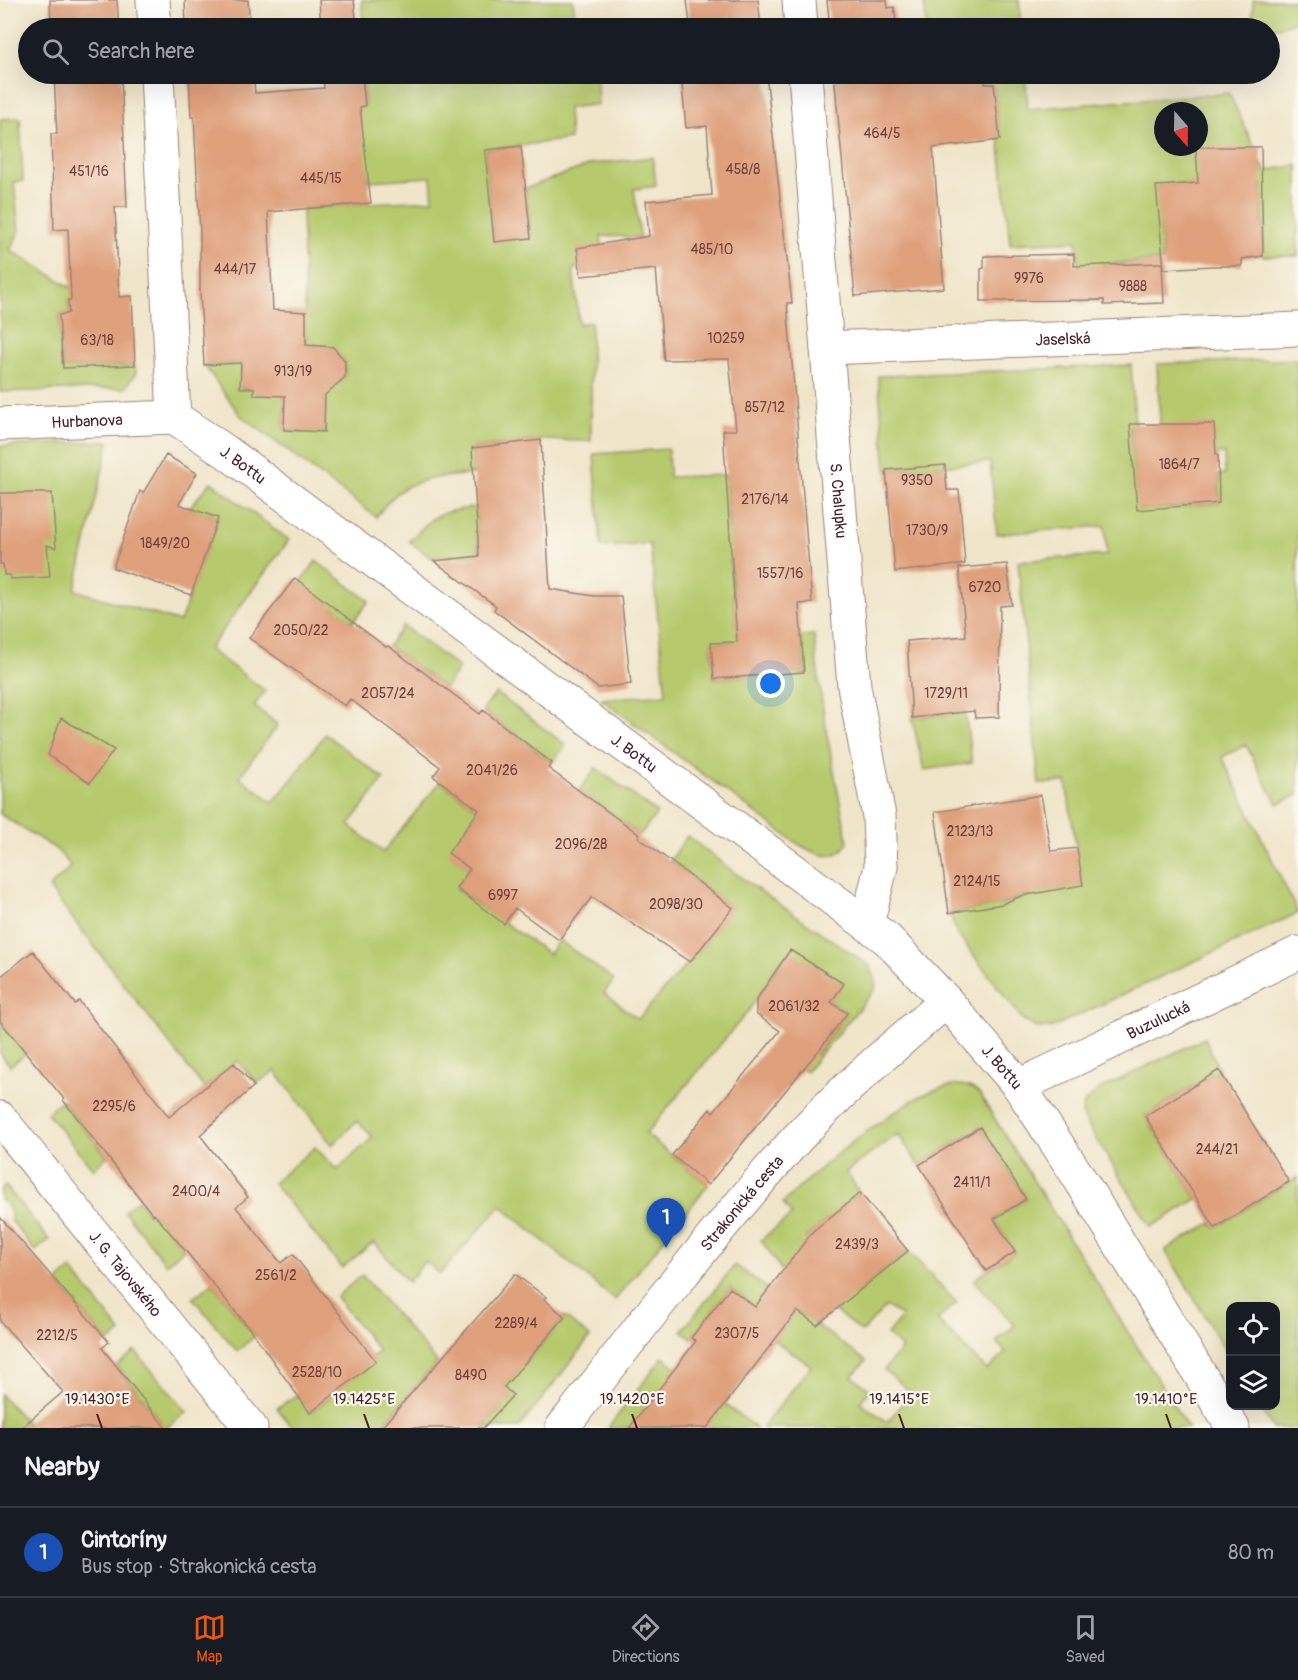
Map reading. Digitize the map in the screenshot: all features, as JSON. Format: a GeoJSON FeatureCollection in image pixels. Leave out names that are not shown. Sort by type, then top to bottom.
{"type":"FeatureCollection","features":[{"type":"Feature","properties":{"kind":"street"},"geometry":{"type":"LineString","coordinates":[[153,0],[154,18]]}},
{"type":"Feature","properties":{"kind":"street"},"geometry":{"type":"LineString","coordinates":[[799,0],[800,18]]}},
{"type":"Feature","properties":{"kind":"street"},"geometry":{"type":"LineString","coordinates":[[157,84],[174,417]]}},
{"type":"Feature","properties":{"kind":"street","name":"S. Chalupku"},"geometry":{"type":"LineString","coordinates":[[806,84],[854,686],[879,816],[881,867],[867,924]]}},
{"type":"Feature","properties":{"kind":"street","name":"Jaselská"},"geometry":{"type":"LineString","coordinates":[[827,348],[1298,329]]}},
{"type":"Feature","properties":{"kind":"street","name":"Hurbanova"},"geometry":{"type":"LineString","coordinates":[[0,424],[174,417]]}},
{"type":"Feature","properties":{"kind":"street","name":"J. Bottu"},"geometry":{"type":"LineString","coordinates":[[174,417],[234,458],[887,939],[946,1001],[1019,1086],[1078,1176],[1233,1428]]}},
{"type":"Feature","properties":{"kind":"street","name":"Buzulucká"},"geometry":{"type":"LineString","coordinates":[[1019,1086],[1298,953]]}},
{"type":"Feature","properties":{"kind":"street","name":"Strakonická cesta"},"geometry":{"type":"LineString","coordinates":[[562,1428],[660,1301],[793,1143],[867,1068],[946,1001]]}},
{"type":"Feature","properties":{"kind":"street","name":"J. G. Tajovského"},"geometry":{"type":"LineString","coordinates":[[0,1118],[251,1428]]}},
{"type":"Feature","properties":{"kind":"green space"},"geometry":{"type":"Polygon","coordinates":[[[362,0],[573,0],[575,18],[363,18],[362,0]]]}},
{"type":"Feature","properties":{"kind":"green space"},"geometry":{"type":"Polygon","coordinates":[[[924,0],[1019,0],[1020,18],[925,18],[924,0]]]}},
{"type":"Feature","properties":{"kind":"green space"},"geometry":{"type":"Polygon","coordinates":[[[1253,0],[1298,0],[1298,20],[1280,27],[1280,18],[1252,18],[1253,0]]]}},
{"type":"Feature","properties":{"kind":"green space"},"geometry":{"type":"Polygon","coordinates":[[[597,84],[598,104],[568,108],[570,139],[485,150],[494,242],[531,237],[526,188],[592,164],[653,157],[656,186],[634,189],[640,237],[601,236],[604,265],[573,269],[579,324],[591,322],[591,441],[541,440],[472,448],[474,474],[437,478],[411,485],[395,494],[376,517],[240,415],[204,365],[241,363],[241,388],[254,388],[285,396],[284,430],[324,432],[325,383],[338,384],[345,377],[345,361],[328,348],[306,345],[302,209],[433,200],[431,177],[369,181],[367,171],[330,171],[325,109],[365,106],[363,85],[597,84]]]}},
{"type":"Feature","properties":{"kind":"green space"},"geometry":{"type":"Polygon","coordinates":[[[931,84],[1026,84],[1028,109],[1229,93],[1265,171],[1298,165],[1298,256],[1263,256],[1262,184],[1202,183],[1157,186],[1163,261],[1103,264],[1104,301],[1080,302],[1077,241],[1010,244],[994,85],[931,86],[931,84]]]}},
{"type":"Feature","properties":{"kind":"green space"},"geometry":{"type":"Polygon","coordinates":[[[20,118],[23,181],[14,182],[19,232],[10,250],[88,298],[68,300],[69,313],[59,315],[63,368],[135,365],[136,373],[125,388],[0,392],[0,119],[20,118]]]}},
{"type":"Feature","properties":{"kind":"green space"},"geometry":{"type":"Polygon","coordinates":[[[1297,359],[1298,795],[1278,804],[1246,745],[1222,757],[1298,913],[1051,1028],[1036,1028],[1023,1020],[958,935],[949,913],[1002,904],[1034,893],[1082,885],[1066,782],[1039,784],[1018,561],[1107,555],[1105,526],[997,534],[990,462],[886,470],[878,376],[1131,365],[1135,426],[1130,428],[1138,510],[1219,503],[1219,475],[1225,474],[1224,454],[1216,454],[1160,424],[1157,364],[1297,359]]]}},
{"type":"Feature","properties":{"kind":"green space"},"geometry":{"type":"Polygon","coordinates":[[[109,441],[75,590],[180,622],[218,518],[189,508],[211,482],[289,540],[209,649],[265,691],[254,706],[278,725],[239,777],[273,802],[325,734],[384,779],[349,825],[383,852],[440,782],[479,810],[449,853],[470,869],[456,889],[549,954],[559,940],[614,980],[604,993],[638,1019],[696,954],[732,908],[670,861],[687,836],[751,885],[870,966],[876,981],[875,989],[806,1072],[794,1063],[804,1049],[816,1055],[847,1013],[831,1002],[789,954],[785,957],[749,1010],[646,1134],[708,1185],[615,1300],[501,1206],[440,1274],[425,1261],[408,1282],[374,1242],[342,1268],[273,1183],[315,1147],[337,1170],[373,1137],[357,1121],[332,1145],[275,1071],[257,1083],[237,1061],[204,1088],[49,888],[71,866],[56,849],[0,814],[0,446],[109,441]]]}},
{"type":"Feature","properties":{"kind":"green space"},"geometry":{"type":"Polygon","coordinates":[[[668,449],[669,477],[726,475],[729,529],[746,527],[749,557],[730,559],[738,642],[711,643],[714,679],[804,672],[801,636],[814,635],[824,713],[848,842],[837,854],[816,853],[795,842],[601,699],[666,694],[650,544],[601,547],[594,454],[668,449]]]}},
{"type":"Feature","properties":{"kind":"green space"},"geometry":{"type":"Polygon","coordinates":[[[476,507],[479,554],[431,558],[409,541],[432,519],[447,512],[476,507]]]}},
{"type":"Feature","properties":{"kind":"green space"},"geometry":{"type":"Polygon","coordinates":[[[316,561],[369,601],[353,622],[300,583],[316,561]]]}},
{"type":"Feature","properties":{"kind":"green space"},"geometry":{"type":"Polygon","coordinates":[[[403,626],[459,668],[445,688],[388,646],[403,626]]]}},
{"type":"Feature","properties":{"kind":"green space"},"geometry":{"type":"Polygon","coordinates":[[[496,693],[566,745],[552,763],[483,710],[496,693]]]}},
{"type":"Feature","properties":{"kind":"green space"},"geometry":{"type":"Polygon","coordinates":[[[965,712],[972,763],[924,770],[912,718],[965,712]]]}},
{"type":"Feature","properties":{"kind":"green space"},"geometry":{"type":"Polygon","coordinates":[[[596,768],[657,813],[640,835],[579,791],[596,768]]]}},
{"type":"Feature","properties":{"kind":"green space"},"geometry":{"type":"Polygon","coordinates":[[[0,1021],[27,1053],[10,1066],[0,1053],[0,1021]]]}},
{"type":"Feature","properties":{"kind":"green space"},"geometry":{"type":"Polygon","coordinates":[[[1205,1038],[1219,1070],[1145,1116],[1197,1199],[1151,1227],[1088,1126],[1082,1114],[1084,1103],[1100,1089],[1205,1038]]]}},
{"type":"Feature","properties":{"kind":"green space"},"geometry":{"type":"Polygon","coordinates":[[[967,1086],[980,1095],[1188,1428],[762,1428],[811,1366],[774,1340],[783,1328],[730,1288],[691,1338],[682,1331],[735,1265],[866,1361],[852,1376],[870,1390],[860,1402],[887,1422],[912,1393],[884,1370],[902,1348],[887,1335],[902,1317],[886,1306],[862,1332],[782,1271],[761,1240],[792,1215],[783,1203],[834,1156],[906,1105],[929,1092],[947,1087],[967,1086]],[[980,1127],[919,1165],[898,1134],[846,1172],[860,1193],[806,1237],[855,1294],[908,1251],[957,1303],[937,1320],[987,1370],[1006,1352],[996,1342],[1015,1325],[974,1281],[1015,1252],[994,1219],[1026,1199],[980,1127]]]}},
{"type":"Feature","properties":{"kind":"green space"},"geometry":{"type":"Polygon","coordinates":[[[62,1100],[107,1157],[93,1169],[47,1113],[62,1100]]]}},
{"type":"Feature","properties":{"kind":"green space"},"geometry":{"type":"Polygon","coordinates":[[[1298,1177],[1298,1428],[1273,1428],[1262,1410],[1280,1410],[1280,1302],[1226,1302],[1226,1351],[1165,1250],[1212,1223],[1215,1228],[1298,1177]]]}},
{"type":"Feature","properties":{"kind":"green space"},"geometry":{"type":"Polygon","coordinates":[[[5,1185],[49,1240],[35,1251],[11,1220],[8,1206],[0,1200],[0,1190],[5,1185]]]}},
{"type":"Feature","properties":{"kind":"green space"},"geometry":{"type":"Polygon","coordinates":[[[138,1200],[151,1216],[154,1214],[184,1249],[166,1264],[124,1211],[138,1200]]]}},
{"type":"Feature","properties":{"kind":"green space"},"geometry":{"type":"Polygon","coordinates":[[[71,1269],[121,1332],[109,1342],[57,1282],[71,1269]]]}},
{"type":"Feature","properties":{"kind":"green space"},"geometry":{"type":"Polygon","coordinates":[[[362,1275],[437,1362],[380,1428],[293,1428],[277,1408],[297,1395],[311,1412],[330,1398],[325,1392],[379,1351],[336,1297],[362,1275]]]}},
{"type":"Feature","properties":{"kind":"green space"},"geometry":{"type":"Polygon","coordinates":[[[212,1283],[255,1336],[237,1351],[193,1298],[212,1283]]]}},
{"type":"Feature","properties":{"kind":"green space"},"geometry":{"type":"Polygon","coordinates":[[[565,1317],[590,1337],[519,1428],[483,1428],[512,1396],[504,1387],[565,1317]]]}},
{"type":"Feature","properties":{"kind":"green space"},"geometry":{"type":"Polygon","coordinates":[[[135,1351],[187,1412],[166,1428],[117,1366],[135,1351]]]}},
{"type":"Feature","properties":{"kind":"green space"},"geometry":{"type":"Polygon","coordinates":[[[663,1357],[756,1428],[608,1428],[663,1357]]]}},
{"type":"Feature","properties":{"kind":"green space"},"geometry":{"type":"Polygon","coordinates":[[[0,1394],[27,1423],[21,1428],[0,1428],[0,1394]]]}},
{"type":"Feature","properties":{"kind":"building"},"geometry":{"type":"Polygon","coordinates":[[[50,0],[117,0],[118,18],[51,18],[50,0]]]}},
{"type":"Feature","properties":{"kind":"building"},"geometry":{"type":"Polygon","coordinates":[[[185,0],[248,0],[249,18],[186,18],[185,0]]]}},
{"type":"Feature","properties":{"kind":"building"},"geometry":{"type":"Polygon","coordinates":[[[319,0],[354,0],[356,18],[320,18],[319,0]]]}},
{"type":"Feature","properties":{"kind":"building"},"geometry":{"type":"Polygon","coordinates":[[[687,0],[758,0],[760,18],[689,18],[687,0]]]}},
{"type":"Feature","properties":{"kind":"building"},"geometry":{"type":"Polygon","coordinates":[[[827,0],[887,0],[888,8],[894,7],[896,18],[829,18],[827,0]]]}},
{"type":"Feature","properties":{"kind":"building"},"geometry":{"type":"Polygon","coordinates":[[[54,84],[121,84],[127,207],[115,207],[119,297],[132,296],[135,365],[63,368],[59,315],[69,313],[68,300],[71,300],[68,229],[54,230],[51,134],[57,134],[54,84]]]}},
{"type":"Feature","properties":{"kind":"building"},"geometry":{"type":"Polygon","coordinates":[[[189,84],[254,84],[255,93],[324,88],[324,84],[363,84],[365,106],[360,107],[371,203],[268,212],[273,310],[306,312],[306,345],[333,347],[345,361],[345,377],[325,395],[324,432],[284,430],[285,396],[254,395],[254,388],[240,388],[241,363],[204,365],[194,117],[191,117],[189,84]]]}},
{"type":"Feature","properties":{"kind":"building"},"geometry":{"type":"Polygon","coordinates":[[[682,84],[767,84],[792,303],[787,303],[812,603],[799,604],[804,672],[714,679],[711,643],[737,642],[723,430],[736,430],[729,359],[664,360],[656,269],[581,276],[577,248],[649,236],[646,201],[712,195],[707,126],[686,128],[682,84]]]}},
{"type":"Feature","properties":{"kind":"building"},"geometry":{"type":"Polygon","coordinates":[[[835,84],[994,84],[1000,140],[933,148],[944,288],[855,296],[835,84]]]}},
{"type":"Feature","properties":{"kind":"building"},"geometry":{"type":"Polygon","coordinates":[[[521,146],[531,238],[494,242],[485,150],[521,146]]]}},
{"type":"Feature","properties":{"kind":"building"},"geometry":{"type":"Polygon","coordinates":[[[1208,147],[1261,147],[1263,256],[1242,259],[1242,266],[1164,269],[1156,186],[1198,183],[1196,156],[1208,156],[1208,147]]]}},
{"type":"Feature","properties":{"kind":"building"},"geometry":{"type":"Polygon","coordinates":[[[1074,254],[1074,266],[1162,263],[1164,303],[1104,305],[1104,300],[981,301],[981,269],[984,268],[984,256],[1074,254]]]}},
{"type":"Feature","properties":{"kind":"building"},"geometry":{"type":"Polygon","coordinates":[[[1130,424],[1214,424],[1216,454],[1218,454],[1219,503],[1137,510],[1130,424]]]}},
{"type":"Feature","properties":{"kind":"building"},"geometry":{"type":"Polygon","coordinates":[[[541,440],[550,589],[594,596],[621,596],[631,684],[598,688],[494,610],[496,606],[434,561],[479,556],[472,448],[541,440]]]}},
{"type":"Feature","properties":{"kind":"building"},"geometry":{"type":"Polygon","coordinates":[[[166,455],[197,473],[179,504],[218,518],[191,595],[113,568],[140,491],[143,493],[166,455]]]}},
{"type":"Feature","properties":{"kind":"building"},"geometry":{"type":"Polygon","coordinates":[[[945,465],[947,490],[959,490],[965,564],[895,572],[886,470],[945,465]]]}},
{"type":"Feature","properties":{"kind":"building"},"geometry":{"type":"Polygon","coordinates":[[[0,493],[52,493],[56,548],[47,545],[50,577],[10,579],[10,575],[4,575],[3,564],[0,564],[0,493]]]}},
{"type":"Feature","properties":{"kind":"building"},"geometry":{"type":"Polygon","coordinates":[[[1007,564],[1012,605],[1000,606],[999,717],[975,718],[974,711],[912,718],[907,641],[966,636],[959,568],[1007,564]]]}},
{"type":"Feature","properties":{"kind":"building"},"geometry":{"type":"Polygon","coordinates":[[[295,578],[480,714],[483,710],[552,763],[548,768],[640,835],[638,837],[733,908],[690,962],[592,897],[559,940],[515,908],[504,924],[456,888],[470,869],[448,853],[479,810],[433,776],[440,767],[350,699],[345,706],[249,638],[295,578]]]}},
{"type":"Feature","properties":{"kind":"building"},"geometry":{"type":"Polygon","coordinates":[[[61,718],[114,750],[90,783],[48,755],[61,718]]]}},
{"type":"Feature","properties":{"kind":"building"},"geometry":{"type":"Polygon","coordinates":[[[1041,795],[1051,851],[1077,848],[1083,885],[1021,896],[1002,904],[949,913],[935,812],[1041,795]]]}},
{"type":"Feature","properties":{"kind":"building"},"geometry":{"type":"Polygon","coordinates":[[[790,950],[844,984],[831,1002],[847,1013],[708,1185],[672,1155],[710,1109],[713,1112],[780,1031],[756,1014],[756,1000],[790,950]]]}},
{"type":"Feature","properties":{"kind":"building"},"geometry":{"type":"Polygon","coordinates":[[[33,951],[75,1004],[79,1001],[169,1117],[234,1063],[254,1086],[200,1135],[248,1197],[236,1207],[281,1263],[293,1254],[376,1361],[310,1413],[253,1333],[153,1215],[64,1099],[0,1021],[0,977],[33,951]]]}},
{"type":"Feature","properties":{"kind":"building"},"geometry":{"type":"Polygon","coordinates":[[[1219,1070],[1289,1182],[1215,1228],[1145,1116],[1219,1070]]]}},
{"type":"Feature","properties":{"kind":"building"},"geometry":{"type":"Polygon","coordinates":[[[980,1127],[1026,1199],[994,1219],[1015,1252],[986,1271],[919,1165],[980,1127]]]}},
{"type":"Feature","properties":{"kind":"building"},"geometry":{"type":"Polygon","coordinates":[[[860,1193],[908,1251],[817,1325],[797,1311],[707,1428],[629,1428],[696,1341],[691,1338],[730,1288],[755,1307],[813,1231],[860,1193]]]}},
{"type":"Feature","properties":{"kind":"building"},"geometry":{"type":"Polygon","coordinates":[[[0,1217],[109,1342],[102,1348],[166,1428],[21,1428],[63,1392],[0,1321],[0,1217]]]}},
{"type":"Feature","properties":{"kind":"building"},"geometry":{"type":"Polygon","coordinates":[[[515,1274],[546,1297],[544,1299],[565,1317],[504,1387],[513,1395],[483,1428],[381,1428],[515,1274]]]}},
{"type":"Feature","properties":{"kind":"place","name":"Cintoríny"},"geometry":{"type":"Point","coordinates":[666,1248]}}]}
